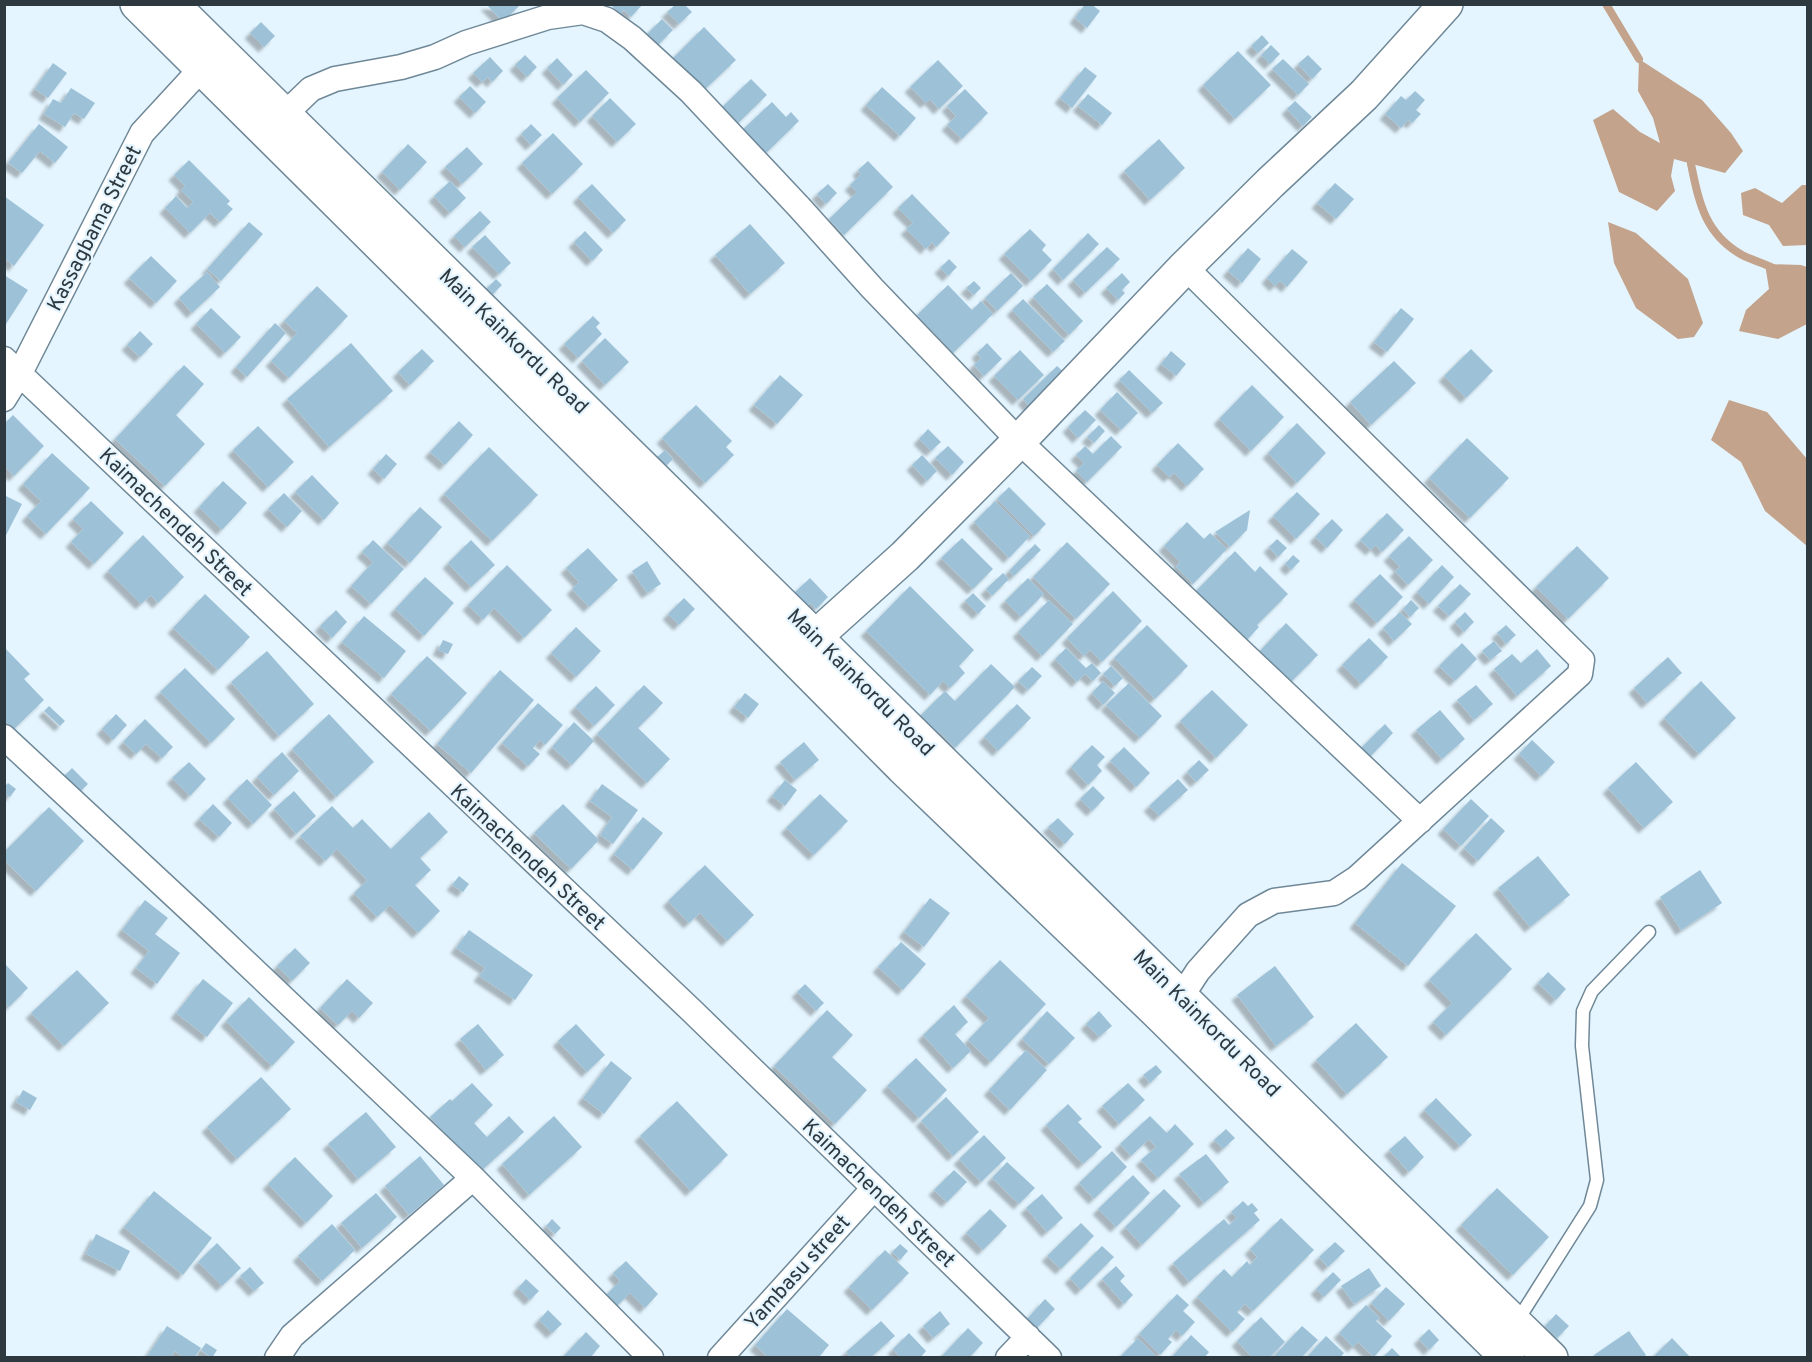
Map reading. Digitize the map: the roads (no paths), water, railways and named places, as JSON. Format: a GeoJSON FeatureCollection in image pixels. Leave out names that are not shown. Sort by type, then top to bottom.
{"type":"FeatureCollection","features":[{"type":"Feature","properties":{"kind":"main road"},"geometry":{"type":"LineString","coordinates":[[137,4],[210,59],[1051,890],[1159,1014],[1336,1170],[1501,1346],[1551,1358]]}},
{"type":"Feature","properties":{"kind":"main road","name":"Main Kainkordu Road"},"geometry":{"type":"LineString","coordinates":[[172,4],[210,59],[284,115],[448,296]]}},
{"type":"Feature","properties":{"kind":"main road"},"geometry":{"type":"LineString","coordinates":[[804,647],[905,556],[1019,441],[1185,267],[1364,95],[1446,4]]}},
{"type":"Feature","properties":{"kind":"main road","name":"Main Kainkordu Road"},"geometry":{"type":"LineString","coordinates":[[1051,890],[1181,997],[1336,1170]]}},
{"type":"Feature","properties":{"kind":"street"},"geometry":{"type":"LineString","coordinates":[[284,115],[311,89],[335,79],[401,67],[435,57],[466,43],[548,18],[583,12],[607,20],[632,38],[691,92],[800,207],[872,288],[1019,441],[1420,821]]}},
{"type":"Feature","properties":{"kind":"street","name":"Kassagbama Street"},"geometry":{"type":"LineString","coordinates":[[4,399],[12,366],[142,133],[210,59]]}},
{"type":"Feature","properties":{"kind":"street"},"geometry":{"type":"LineString","coordinates":[[1181,997],[1198,971],[1248,915],[1274,901],[1334,893],[1356,878],[1580,674],[1582,660],[1185,267]]}},
{"type":"Feature","properties":{"kind":"street","name":"Kaimachendeh Street"},"geometry":{"type":"LineString","coordinates":[[12,366],[691,1010],[1049,1358]]}},
{"type":"Feature","properties":{"kind":"street"},"geometry":{"type":"LineString","coordinates":[[4,737],[211,929],[472,1178],[651,1358]]}},
{"type":"Feature","properties":{"kind":"street"},"geometry":{"type":"LineString","coordinates":[[277,1358],[292,1336],[472,1178]]}},
{"type":"Feature","properties":{"kind":"street","name":"Yambasu street"},"geometry":{"type":"LineString","coordinates":[[720,1358],[874,1188]]}},
{"type":"Feature","properties":{"kind":"street"},"geometry":{"type":"LineString","coordinates":[[1008,1358],[1028,1337]]}},
{"type":"Feature","properties":{"kind":"lane"},"geometry":{"type":"LineString","coordinates":[[1501,1346],[1590,1206],[1597,1180],[1582,1046],[1583,1011],[1592,991],[1649,932]]}},
{"type":"Feature","properties":{"kind":"waterway"},"geometry":{"type":"LineString","coordinates":[[1606,4],[1639,59]]}},
{"type":"Feature","properties":{"kind":"waterway"},"geometry":{"type":"LineString","coordinates":[[1691,164],[1697,192],[1712,227],[1730,247],[1742,255],[1773,268]]}}]}
